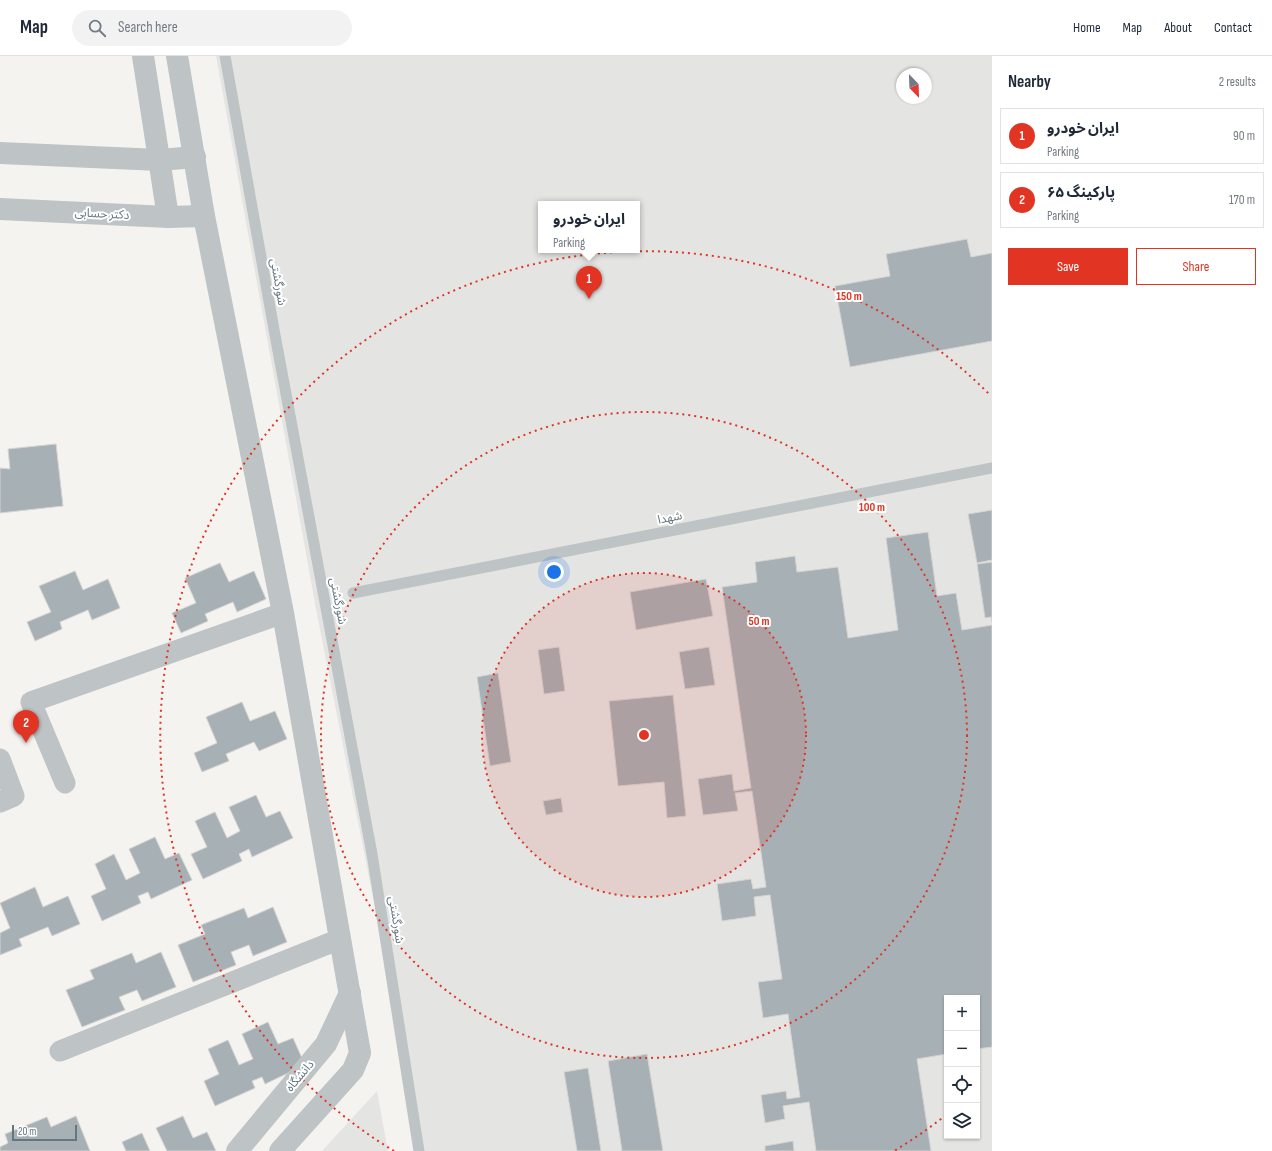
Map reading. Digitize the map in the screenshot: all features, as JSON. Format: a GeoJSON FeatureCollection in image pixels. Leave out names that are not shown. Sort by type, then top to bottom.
{"type":"FeatureCollection","features":[{"type":"Feature","properties":{"kind":"street"},"geometry":{"type":"LineString","coordinates":[[143,56],[168,217]]}},
{"type":"Feature","properties":{"kind":"street"},"geometry":{"type":"LineString","coordinates":[[177,56],[204,216],[283,613],[360,1054],[353,1070],[280,1151]]}},
{"type":"Feature","properties":{"kind":"street"},"geometry":{"type":"LineString","coordinates":[[0,153],[160,160],[195,157]]}},
{"type":"Feature","properties":{"kind":"street","name":"دکتر حسابی"},"geometry":{"type":"LineString","coordinates":[[0,209],[168,217],[204,216]]}},
{"type":"Feature","properties":{"kind":"street"},"geometry":{"type":"LineString","coordinates":[[65,782],[31,702],[283,613]]}},
{"type":"Feature","properties":{"kind":"street"},"geometry":{"type":"LineString","coordinates":[[0,759],[14,796],[0,802]]}},
{"type":"Feature","properties":{"kind":"street"},"geometry":{"type":"LineString","coordinates":[[60,1051],[340,939]]}},
{"type":"Feature","properties":{"kind":"street","name":"دانشگاه"},"geometry":{"type":"LineString","coordinates":[[237,1151],[326,1044],[350,993]]}},
{"type":"Feature","properties":{"kind":"lane","name":"شورگشتی"},"geometry":{"type":"LineString","coordinates":[[225,56],[275,335],[372,854],[419,1151]]}},
{"type":"Feature","properties":{"kind":"lane","name":"شهدا"},"geometry":{"type":"LineString","coordinates":[[353,593],[992,468]]}},
{"type":"Feature","properties":{"kind":"shaded area"},"geometry":{"type":"Polygon","coordinates":[[[216,56],[992,56],[992,1151],[423,1151],[316,609],[216,56]]]}},
{"type":"Feature","properties":{"kind":"shaded area"},"geometry":{"type":"Polygon","coordinates":[[[377,1091],[388,1151],[322,1151],[377,1091]]]}},
{"type":"Feature","properties":{"kind":"building"},"geometry":{"type":"Polygon","coordinates":[[[967,239],[971,257],[992,253],[992,341],[850,367],[835,286],[890,276],[886,254],[967,239]]]}},
{"type":"Feature","properties":{"kind":"building"},"geometry":{"type":"Polygon","coordinates":[[[56,444],[63,506],[0,513],[0,468],[10,469],[8,449],[56,444]]]}},
{"type":"Feature","properties":{"kind":"building"},"geometry":{"type":"Polygon","coordinates":[[[992,510],[992,560],[977,563],[968,514],[992,510]]]}},
{"type":"Feature","properties":{"kind":"building"},"geometry":{"type":"Polygon","coordinates":[[[928,532],[937,596],[956,593],[962,630],[992,625],[992,1047],[980,1049],[980,995],[944,995],[944,1054],[917,1059],[931,1151],[816,1151],[809,1102],[783,1106],[785,1119],[765,1123],[761,1095],[786,1091],[787,1099],[800,1097],[788,1014],[763,1018],[758,982],[782,979],[770,895],[754,897],[756,916],[722,921],[717,884],[751,879],[753,889],[766,887],[752,791],[735,793],[738,811],[703,815],[698,779],[732,774],[734,791],[751,788],[722,587],[757,582],[755,562],[795,556],[797,572],[838,567],[848,638],[898,630],[886,538],[928,532]]]}},
{"type":"Feature","properties":{"kind":"building"},"geometry":{"type":"Polygon","coordinates":[[[992,562],[992,622],[991,617],[985,618],[977,564],[992,562]]]}},
{"type":"Feature","properties":{"kind":"building"},"geometry":{"type":"Polygon","coordinates":[[[220,563],[229,582],[254,571],[266,599],[237,612],[233,602],[205,614],[208,621],[181,633],[172,613],[196,603],[185,578],[220,563]]]}},
{"type":"Feature","properties":{"kind":"building"},"geometry":{"type":"Polygon","coordinates":[[[75,571],[83,590],[108,579],[120,608],[92,620],[88,610],[60,622],[62,629],[35,641],[27,622],[51,612],[39,586],[75,571]]]}},
{"type":"Feature","properties":{"kind":"building"},"geometry":{"type":"Polygon","coordinates":[[[706,579],[713,616],[636,630],[630,592],[706,579]]]}},
{"type":"Feature","properties":{"kind":"building"},"geometry":{"type":"Polygon","coordinates":[[[559,647],[565,691],[544,694],[538,650],[559,647]]]}},
{"type":"Feature","properties":{"kind":"building"},"geometry":{"type":"Polygon","coordinates":[[[709,647],[715,685],[685,689],[679,652],[709,647]]]}},
{"type":"Feature","properties":{"kind":"building"},"geometry":{"type":"Polygon","coordinates":[[[498,673],[511,762],[490,766],[477,677],[498,673]]]}},
{"type":"Feature","properties":{"kind":"building"},"geometry":{"type":"Polygon","coordinates":[[[673,695],[686,816],[667,818],[664,782],[618,786],[609,701],[673,695]]]}},
{"type":"Feature","properties":{"kind":"building"},"geometry":{"type":"Polygon","coordinates":[[[242,702],[250,721],[275,711],[287,739],[259,751],[254,742],[226,754],[229,761],[202,772],[194,753],[217,743],[206,717],[242,702]]]}},
{"type":"Feature","properties":{"kind":"building"},"geometry":{"type":"Polygon","coordinates":[[[256,795],[266,817],[280,811],[293,838],[252,857],[249,849],[239,854],[242,861],[203,879],[191,854],[207,847],[195,821],[215,812],[227,838],[240,831],[229,807],[256,795]]]}},
{"type":"Feature","properties":{"kind":"building"},"geometry":{"type":"Polygon","coordinates":[[[561,798],[563,812],[546,815],[543,801],[561,798]]]}},
{"type":"Feature","properties":{"kind":"building"},"geometry":{"type":"Polygon","coordinates":[[[155,837],[165,859],[179,853],[192,880],[151,899],[148,892],[138,896],[141,903],[102,921],[91,896],[106,889],[95,864],[114,854],[126,880],[140,873],[129,849],[155,837]]]}},
{"type":"Feature","properties":{"kind":"building"},"geometry":{"type":"Polygon","coordinates":[[[35,887],[43,907],[68,896],[80,924],[52,936],[48,927],[19,939],[22,946],[0,955],[0,933],[10,928],[0,903],[35,887]]]}},
{"type":"Feature","properties":{"kind":"building"},"geometry":{"type":"Polygon","coordinates":[[[273,907],[287,942],[253,956],[249,945],[231,952],[236,965],[193,982],[178,945],[205,934],[201,925],[244,908],[248,918],[273,907]]]}},
{"type":"Feature","properties":{"kind":"building"},"geometry":{"type":"Polygon","coordinates":[[[161,952],[176,987],[142,1001],[137,990],[119,997],[125,1010],[82,1027],[66,990],[94,979],[90,970],[132,953],[136,963],[161,952]]]}},
{"type":"Feature","properties":{"kind":"building"},"geometry":{"type":"Polygon","coordinates":[[[268,1022],[278,1044],[293,1038],[305,1065],[265,1084],[262,1077],[252,1081],[255,1088],[215,1106],[204,1081],[219,1074],[208,1049],[228,1040],[239,1065],[253,1059],[242,1034],[268,1022]]]}},
{"type":"Feature","properties":{"kind":"building"},"geometry":{"type":"Polygon","coordinates":[[[647,1054],[663,1151],[622,1151],[608,1061],[647,1054]]]}},
{"type":"Feature","properties":{"kind":"building"},"geometry":{"type":"Polygon","coordinates":[[[588,1068],[601,1151],[577,1151],[564,1072],[588,1068]]]}},
{"type":"Feature","properties":{"kind":"building"},"geometry":{"type":"Polygon","coordinates":[[[76,1116],[90,1151],[0,1151],[0,1147],[8,1143],[5,1134],[47,1117],[51,1127],[76,1116]]]}},
{"type":"Feature","properties":{"kind":"building"},"geometry":{"type":"Polygon","coordinates":[[[183,1116],[193,1138],[207,1132],[216,1151],[167,1151],[156,1128],[183,1116]]]}},
{"type":"Feature","properties":{"kind":"building"},"geometry":{"type":"Polygon","coordinates":[[[142,1133],[150,1151],[126,1151],[122,1142],[142,1133]]]}},
{"type":"Feature","properties":{"kind":"building"},"geometry":{"type":"Polygon","coordinates":[[[793,1141],[794,1151],[765,1151],[765,1146],[793,1141]]]}},
{"type":"Feature","properties":{"kind":"place","name":"ایران خودرو"},"geometry":{"type":"Point","coordinates":[589,299]}},
{"type":"Feature","properties":{"kind":"place","name":"پارکینگ ۶۵"},"geometry":{"type":"Point","coordinates":[26,743]}}]}
